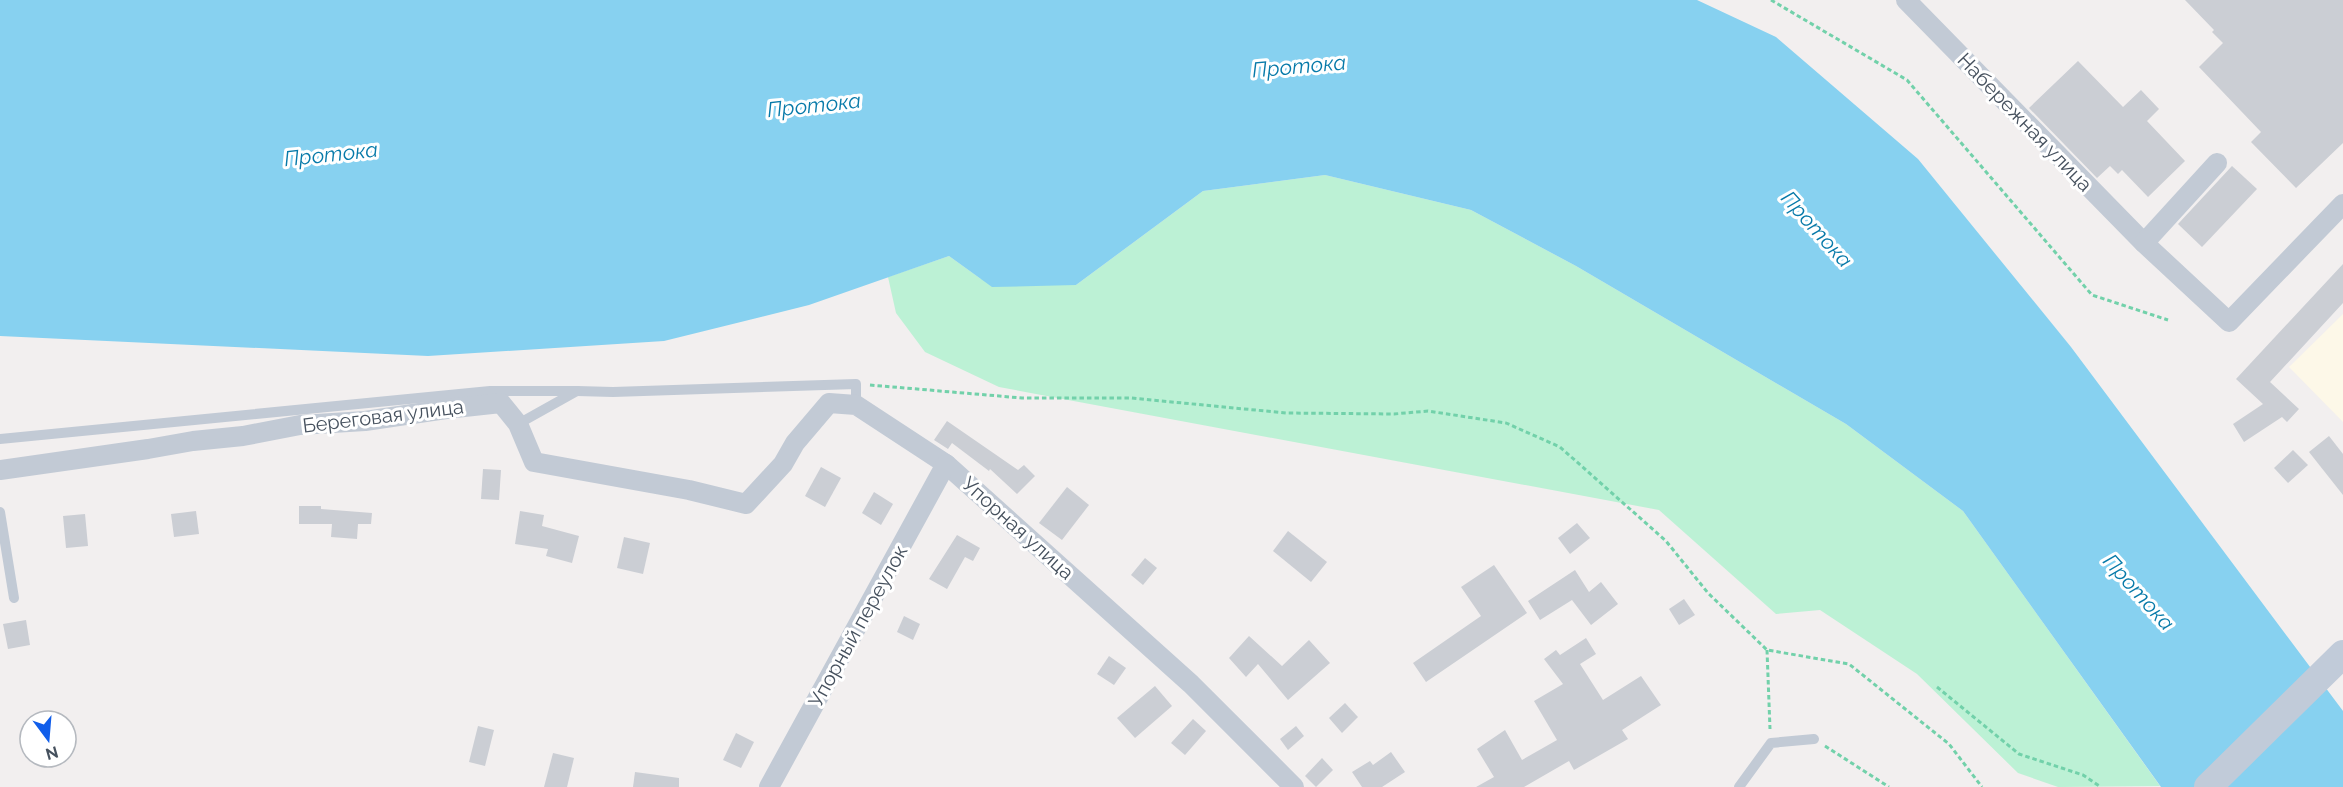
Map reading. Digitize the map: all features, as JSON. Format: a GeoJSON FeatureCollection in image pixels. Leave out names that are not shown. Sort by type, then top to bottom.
{"type":"FeatureCollection","features":[{"type":"Feature","properties":{"kind":"main road"},"geometry":{"type":"LineString","coordinates":[[2208,787],[2343,654]]}},
{"type":"Feature","properties":{"kind":"street","name":"Набережная улица"},"geometry":{"type":"LineString","coordinates":[[1906,0],[2144,243],[2229,322],[2343,204]]}},
{"type":"Feature","properties":{"kind":"street"},"geometry":{"type":"LineString","coordinates":[[2144,243],[2217,164]]}},
{"type":"Feature","properties":{"kind":"street","name":"Береговая улица"},"geometry":{"type":"LineString","coordinates":[[0,470],[193,441],[243,436],[300,425],[365,421],[501,403],[518,424],[534,462],[689,490],[746,504],[783,464],[795,443],[829,403],[856,405]]}},
{"type":"Feature","properties":{"kind":"street","name":"Упорная улица"},"geometry":{"type":"LineString","coordinates":[[856,405],[946,464],[1191,684],[1294,787]]}},
{"type":"Feature","properties":{"kind":"street","name":"Упорный переулок"},"geometry":{"type":"LineString","coordinates":[[769,787],[946,464]]}},
{"type":"Feature","properties":{"kind":"lane"},"geometry":{"type":"LineString","coordinates":[[0,439],[490,391],[613,392],[856,384],[856,405]]}},
{"type":"Feature","properties":{"kind":"lane"},"geometry":{"type":"LineString","coordinates":[[518,424],[577,391]]}},
{"type":"Feature","properties":{"kind":"lane"},"geometry":{"type":"LineString","coordinates":[[0,512],[14,598]]}},
{"type":"Feature","properties":{"kind":"lane"},"geometry":{"type":"LineString","coordinates":[[1739,787],[1771,743],[1814,739]]}},
{"type":"Feature","properties":{"kind":"path"},"geometry":{"type":"LineString","coordinates":[[1771,0],[1907,80],[2092,295],[2168,320]]}},
{"type":"Feature","properties":{"kind":"path"},"geometry":{"type":"LineString","coordinates":[[856,384],[1022,398],[1131,398],[1286,412],[1394,414],[1428,411],[1506,423],[1560,447],[1666,541],[1708,592],[1767,650],[1849,664],[1949,744],[1982,787]]}},
{"type":"Feature","properties":{"kind":"path"},"geometry":{"type":"LineString","coordinates":[[1767,650],[1771,743]]}},
{"type":"Feature","properties":{"kind":"path"},"geometry":{"type":"LineString","coordinates":[[1936,687],[2019,754],[2083,775],[2101,787]]}},
{"type":"Feature","properties":{"kind":"path"},"geometry":{"type":"LineString","coordinates":[[1814,739],[1889,787]]}},
{"type":"Feature","properties":{"kind":"shaded area"},"geometry":{"type":"Polygon","coordinates":[[[2343,314],[2343,422],[2289,367],[2343,314]]]}},
{"type":"Feature","properties":{"kind":"green space"},"geometry":{"type":"Polygon","coordinates":[[[1325,175],[1471,210],[1576,266],[1846,424],[1963,511],[2160,786],[2058,787],[2018,773],[1917,674],[1820,610],[1776,614],[1659,510],[999,387],[925,352],[896,313],[888,277],[949,256],[981,279],[1076,285],[1203,191],[1325,175]]]}},
{"type":"Feature","properties":{"kind":"water","name":"Протока"},"geometry":{"type":"Polygon","coordinates":[[[0,0],[1697,0],[1776,37],[1918,159],[2071,347],[2343,711],[2343,787],[2161,787],[1963,511],[1846,424],[1576,266],[1471,210],[1325,175],[1203,191],[1076,285],[992,287],[949,256],[809,305],[664,341],[428,356],[0,336],[0,0]]]}},
{"type":"Feature","properties":{"kind":"building"},"geometry":{"type":"Polygon","coordinates":[[[2185,0],[2343,0],[2343,143],[2296,188],[2251,142],[2261,132],[2199,67],[2223,43],[2212,32],[2214,30],[2185,0]]]}},
{"type":"Feature","properties":{"kind":"building"},"geometry":{"type":"Polygon","coordinates":[[[2078,61],[2123,107],[2141,90],[2159,109],[2147,121],[2185,161],[2148,197],[2122,170],[2118,174],[2110,166],[2097,178],[2029,108],[2078,61]]]}},
{"type":"Feature","properties":{"kind":"building"},"geometry":{"type":"Polygon","coordinates":[[[2232,166],[2257,189],[2202,247],[2178,224],[2232,166]]]}},
{"type":"Feature","properties":{"kind":"building"},"geometry":{"type":"Polygon","coordinates":[[[2343,264],[2343,303],[2270,382],[2299,409],[2287,422],[2282,417],[2244,442],[2233,424],[2263,404],[2236,379],[2343,264]]]}},
{"type":"Feature","properties":{"kind":"building"},"geometry":{"type":"Polygon","coordinates":[[[947,421],[1018,470],[1024,465],[1035,476],[1017,494],[990,469],[989,471],[952,443],[948,449],[934,440],[947,421]]]}},
{"type":"Feature","properties":{"kind":"building"},"geometry":{"type":"Polygon","coordinates":[[[2329,436],[2343,454],[2343,495],[2309,452],[2329,436]]]}},
{"type":"Feature","properties":{"kind":"building"},"geometry":{"type":"Polygon","coordinates":[[[2293,450],[2308,465],[2288,483],[2274,468],[2293,450]]]}},
{"type":"Feature","properties":{"kind":"building"},"geometry":{"type":"Polygon","coordinates":[[[821,467],[841,478],[825,507],[805,496],[821,467]]]}},
{"type":"Feature","properties":{"kind":"building"},"geometry":{"type":"Polygon","coordinates":[[[483,469],[501,470],[499,500],[481,499],[483,469]]]}},
{"type":"Feature","properties":{"kind":"building"},"geometry":{"type":"Polygon","coordinates":[[[1067,487],[1089,505],[1062,540],[1039,523],[1067,487]]]}},
{"type":"Feature","properties":{"kind":"building"},"geometry":{"type":"Polygon","coordinates":[[[874,492],[893,504],[881,525],[862,513],[874,492]]]}},
{"type":"Feature","properties":{"kind":"building"},"geometry":{"type":"Polygon","coordinates":[[[299,506],[321,506],[321,509],[372,513],[371,524],[358,524],[357,539],[331,537],[332,524],[299,524],[299,506]]]}},
{"type":"Feature","properties":{"kind":"building"},"geometry":{"type":"Polygon","coordinates":[[[196,511],[199,534],[174,537],[171,514],[196,511]]]}},
{"type":"Feature","properties":{"kind":"building"},"geometry":{"type":"Polygon","coordinates":[[[520,511],[544,515],[542,526],[579,536],[572,563],[546,556],[548,549],[515,544],[520,511]]]}},
{"type":"Feature","properties":{"kind":"building"},"geometry":{"type":"Polygon","coordinates":[[[85,514],[88,546],[66,548],[63,516],[85,514]]]}},
{"type":"Feature","properties":{"kind":"building"},"geometry":{"type":"Polygon","coordinates":[[[1577,523],[1590,538],[1570,554],[1558,538],[1577,523]]]}},
{"type":"Feature","properties":{"kind":"building"},"geometry":{"type":"Polygon","coordinates":[[[1288,531],[1327,562],[1311,582],[1273,551],[1288,531]]]}},
{"type":"Feature","properties":{"kind":"building"},"geometry":{"type":"Polygon","coordinates":[[[957,535],[980,548],[973,561],[965,557],[947,589],[929,579],[957,535]]]}},
{"type":"Feature","properties":{"kind":"building"},"geometry":{"type":"Polygon","coordinates":[[[624,537],[650,543],[643,574],[617,568],[624,537]]]}},
{"type":"Feature","properties":{"kind":"building"},"geometry":{"type":"Polygon","coordinates":[[[1145,558],[1157,568],[1143,585],[1131,575],[1145,558]]]}},
{"type":"Feature","properties":{"kind":"building"},"geometry":{"type":"Polygon","coordinates":[[[1494,565],[1527,613],[1426,682],[1413,663],[1481,616],[1461,587],[1494,565]]]}},
{"type":"Feature","properties":{"kind":"building"},"geometry":{"type":"Polygon","coordinates":[[[1575,570],[1589,592],[1601,582],[1618,604],[1591,625],[1572,600],[1540,620],[1528,601],[1575,570]]]}},
{"type":"Feature","properties":{"kind":"building"},"geometry":{"type":"Polygon","coordinates":[[[1684,599],[1695,615],[1679,625],[1669,609],[1684,599]]]}},
{"type":"Feature","properties":{"kind":"building"},"geometry":{"type":"Polygon","coordinates":[[[904,616],[920,624],[913,640],[897,632],[904,616]]]}},
{"type":"Feature","properties":{"kind":"building"},"geometry":{"type":"Polygon","coordinates":[[[26,620],[30,645],[8,649],[3,624],[26,620]]]}},
{"type":"Feature","properties":{"kind":"building"},"geometry":{"type":"Polygon","coordinates":[[[1249,636],[1282,666],[1309,640],[1330,663],[1288,700],[1258,664],[1246,677],[1229,658],[1249,636]]]}},
{"type":"Feature","properties":{"kind":"building"},"geometry":{"type":"Polygon","coordinates":[[[1586,638],[1596,654],[1580,664],[1603,700],[1641,676],[1661,705],[1622,730],[1628,739],[1574,770],[1569,761],[1524,787],[1476,787],[1494,777],[1477,749],[1505,730],[1522,760],[1557,740],[1534,701],[1563,684],[1544,659],[1556,650],[1560,655],[1586,638]]]}},
{"type":"Feature","properties":{"kind":"building"},"geometry":{"type":"Polygon","coordinates":[[[1109,656],[1126,668],[1114,685],[1097,674],[1109,656]]]}},
{"type":"Feature","properties":{"kind":"building"},"geometry":{"type":"Polygon","coordinates":[[[1155,686],[1172,706],[1135,738],[1117,718],[1155,686]]]}},
{"type":"Feature","properties":{"kind":"building"},"geometry":{"type":"Polygon","coordinates":[[[1345,703],[1358,717],[1342,733],[1329,718],[1345,703]]]}},
{"type":"Feature","properties":{"kind":"building"},"geometry":{"type":"Polygon","coordinates":[[[1193,719],[1206,731],[1185,755],[1171,743],[1193,719]]]}},
{"type":"Feature","properties":{"kind":"building"},"geometry":{"type":"Polygon","coordinates":[[[478,726],[494,730],[485,766],[469,762],[478,726]]]}},
{"type":"Feature","properties":{"kind":"building"},"geometry":{"type":"Polygon","coordinates":[[[1296,726],[1304,736],[1288,750],[1280,739],[1296,726]]]}},
{"type":"Feature","properties":{"kind":"building"},"geometry":{"type":"Polygon","coordinates":[[[736,733],[754,742],[741,768],[723,760],[736,733]]]}},
{"type":"Feature","properties":{"kind":"building"},"geometry":{"type":"Polygon","coordinates":[[[1391,752],[1405,772],[1382,787],[1362,787],[1352,772],[1370,761],[1373,765],[1391,752]]]}},
{"type":"Feature","properties":{"kind":"building"},"geometry":{"type":"Polygon","coordinates":[[[553,753],[574,758],[567,787],[544,787],[553,753]]]}},
{"type":"Feature","properties":{"kind":"building"},"geometry":{"type":"Polygon","coordinates":[[[1322,758],[1333,770],[1316,787],[1305,776],[1322,758]]]}},
{"type":"Feature","properties":{"kind":"building"},"geometry":{"type":"Polygon","coordinates":[[[635,772],[679,778],[679,787],[633,787],[635,772]]]}}]}
